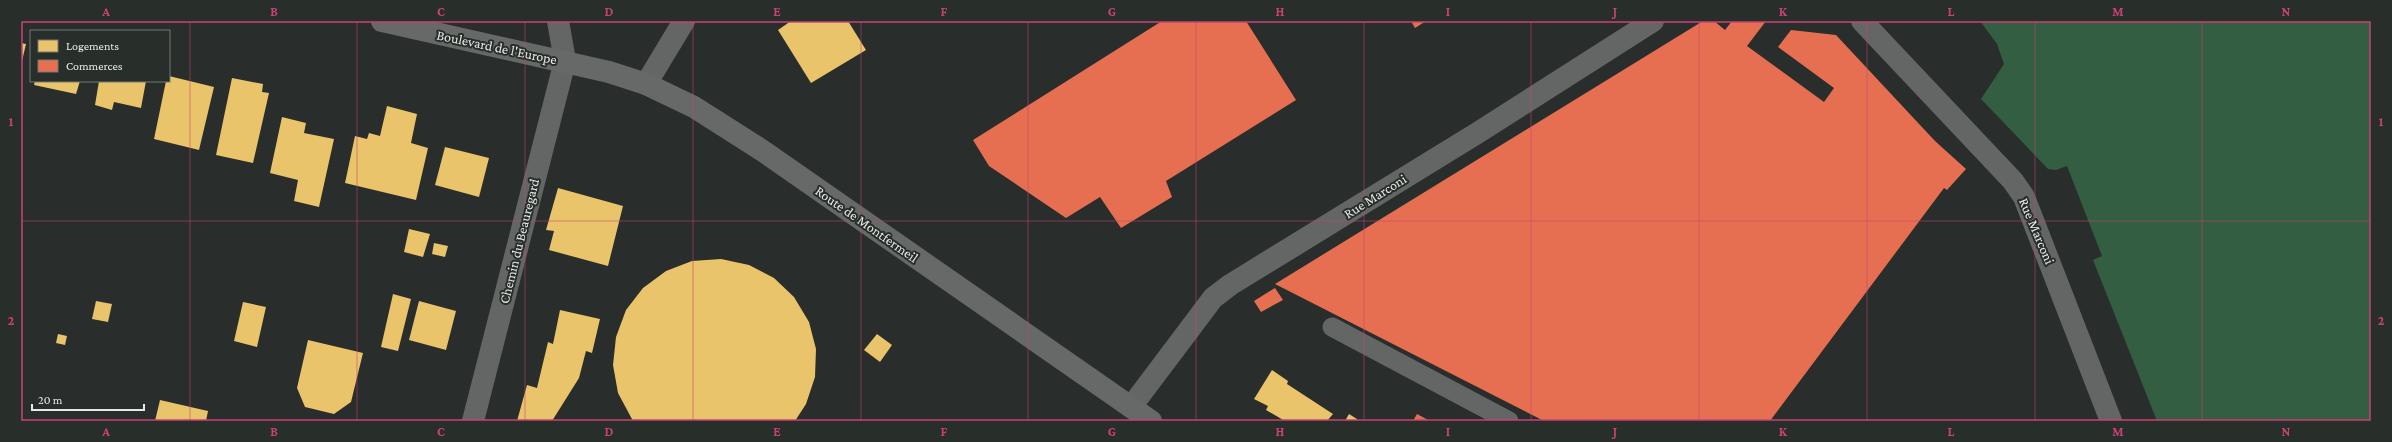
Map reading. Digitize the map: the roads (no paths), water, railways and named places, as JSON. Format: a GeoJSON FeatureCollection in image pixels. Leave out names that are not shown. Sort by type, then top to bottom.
{"type":"FeatureCollection","features":[{"type":"Feature","properties":{"kind":"main road","name":"Boulevard de l'Europe"},"geometry":{"type":"LineString","coordinates":[[382,21],[472,42],[565,61]]}},
{"type":"Feature","properties":{"kind":"main road","name":"Route de Montfermeil"},"geometry":{"type":"LineString","coordinates":[[565,61],[646,84],[694,107],[763,151],[1152,421]]}},
{"type":"Feature","properties":{"kind":"street"},"geometry":{"type":"LineString","coordinates":[[558,21],[565,61]]}},
{"type":"Feature","properties":{"kind":"street"},"geometry":{"type":"LineString","coordinates":[[646,84],[684,21]]}},
{"type":"Feature","properties":{"kind":"street","name":"Rue Marconi"},"geometry":{"type":"LineString","coordinates":[[1131,407],[1213,298],[1230,285],[1479,132],[1653,21]]}},
{"type":"Feature","properties":{"kind":"street","name":"Rue Marconi"},"geometry":{"type":"LineString","coordinates":[[1862,21],[2013,181],[2024,198],[2111,421]]}},
{"type":"Feature","properties":{"kind":"street","name":"Chemin du Beauregard"},"geometry":{"type":"LineString","coordinates":[[474,421],[565,61]]}},
{"type":"Feature","properties":{"kind":"lane"},"geometry":{"type":"LineString","coordinates":[[1332,328],[1509,421]]}}]}
